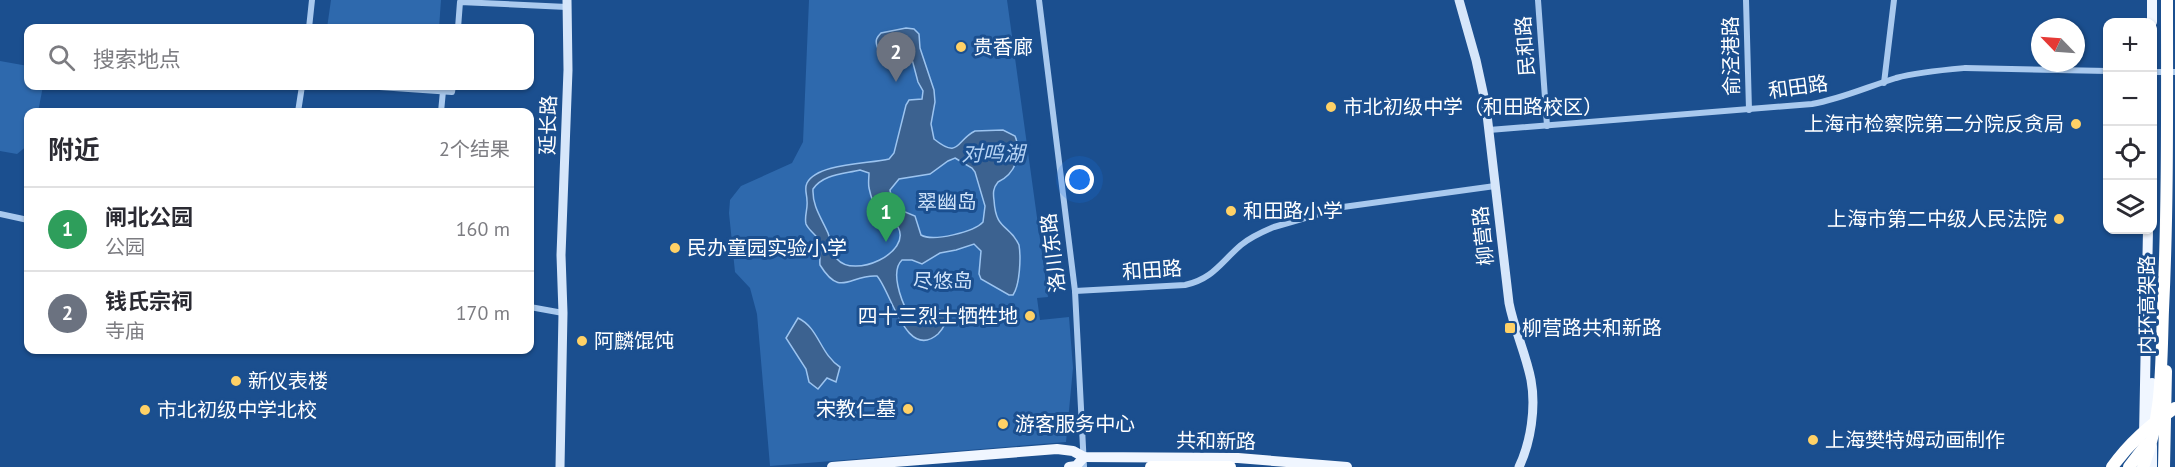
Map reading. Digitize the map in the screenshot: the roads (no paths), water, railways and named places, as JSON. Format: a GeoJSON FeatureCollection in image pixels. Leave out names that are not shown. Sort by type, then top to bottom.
{"type":"FeatureCollection","features":[{"type":"Feature","properties":{"kind":"highway","name":"内环高架路"},"geometry":{"type":"LineString","coordinates":[[2164,467],[2167,0]]}},
{"type":"Feature","properties":{"kind":"highway"},"geometry":{"type":"LineString","coordinates":[[2144,467],[2155,428],[2159,403],[2166,247]]}},
{"type":"Feature","properties":{"kind":"highway"},"geometry":{"type":"LineString","coordinates":[[2112,467],[2124,450],[2149,425],[2175,408]]}},
{"type":"Feature","properties":{"kind":"highway"},"geometry":{"type":"LineString","coordinates":[[2129,467],[2145,447],[2155,428]]}},
{"type":"Feature","properties":{"kind":"highway"},"geometry":{"type":"LineString","coordinates":[[1152,467],[1230,467]]}},
{"type":"Feature","properties":{"kind":"main road","name":"柳营路"},"geometry":{"type":"LineString","coordinates":[[1459,0],[1478,70],[1489,130],[1513,325],[1532,382],[1532,425],[1526,452],[1519,467]]}},
{"type":"Feature","properties":{"kind":"main road"},"geometry":{"type":"LineString","coordinates":[[2152,0],[2152,18]]}},
{"type":"Feature","properties":{"kind":"main road","name":"延长路"},"geometry":{"type":"LineString","coordinates":[[560,467],[563,313],[561,255],[568,70],[567,3]]}},
{"type":"Feature","properties":{"kind":"main road"},"geometry":{"type":"LineString","coordinates":[[2144,467],[2150,234]]}},
{"type":"Feature","properties":{"kind":"main road"},"geometry":{"type":"LineString","coordinates":[[2150,234],[2152,467]]}},
{"type":"Feature","properties":{"kind":"main road","name":"共和新路"},"geometry":{"type":"LineString","coordinates":[[832,467],[1057,449],[1073,451],[1084,462],[1238,458],[1347,467]]}},
{"type":"Feature","properties":{"kind":"main road"},"geometry":{"type":"LineString","coordinates":[[1069,467],[1084,462]]}},
{"type":"Feature","properties":{"kind":"street"},"geometry":{"type":"LineString","coordinates":[[309,24],[312,0]]}},
{"type":"Feature","properties":{"kind":"street","name":"洛川东路"},"geometry":{"type":"LineString","coordinates":[[1039,0],[1075,291],[1084,462]]}},
{"type":"Feature","properties":{"kind":"street","name":"民和路"},"geometry":{"type":"LineString","coordinates":[[1539,0],[1547,126]]}},
{"type":"Feature","properties":{"kind":"street","name":"俞泾港路"},"geometry":{"type":"LineString","coordinates":[[1746,0],[1749,110]]}},
{"type":"Feature","properties":{"kind":"street"},"geometry":{"type":"LineString","coordinates":[[1884,82],[1885,57],[1894,0]]}},
{"type":"Feature","properties":{"kind":"street"},"geometry":{"type":"LineString","coordinates":[[458,24],[460,1],[567,3]]}},
{"type":"Feature","properties":{"kind":"street","name":"和田路"},"geometry":{"type":"LineString","coordinates":[[1489,130],[1822,103],[1906,76],[1965,68],[2103,71]]}},
{"type":"Feature","properties":{"kind":"street"},"geometry":{"type":"LineString","coordinates":[[2157,72],[2175,72]]}},
{"type":"Feature","properties":{"kind":"street"},"geometry":{"type":"LineString","coordinates":[[299,108],[301,90]]}},
{"type":"Feature","properties":{"kind":"street"},"geometry":{"type":"LineString","coordinates":[[427,90],[452,92],[452,90]]}},
{"type":"Feature","properties":{"kind":"street"},"geometry":{"type":"LineString","coordinates":[[441,108],[443,91]]}},
{"type":"Feature","properties":{"kind":"street","name":"和田路"},"geometry":{"type":"LineString","coordinates":[[1075,291],[1196,283],[1216,271],[1243,244],[1274,227],[1343,207],[1495,186]]}},
{"type":"Feature","properties":{"kind":"street"},"geometry":{"type":"LineString","coordinates":[[0,214],[24,219]]}},
{"type":"Feature","properties":{"kind":"street"},"geometry":{"type":"LineString","coordinates":[[534,309],[563,313]]}},
{"type":"Feature","properties":{"kind":"water","name":"对鸣湖"},"geometry":{"type":"Polygon","coordinates":[[[906,28],[914,29],[919,34],[920,48],[934,90],[935,102],[931,124],[934,139],[942,145],[953,148],[975,131],[1003,130],[1015,136],[1017,143],[1018,156],[1013,169],[994,188],[997,217],[1019,245],[1019,271],[1013,295],[981,279],[979,274],[981,251],[974,244],[940,253],[922,264],[912,260],[902,260],[897,271],[897,278],[902,301],[908,313],[919,316],[938,309],[946,313],[942,329],[927,340],[917,339],[908,332],[877,276],[840,283],[827,275],[820,265],[820,242],[807,226],[806,221],[806,187],[813,176],[844,165],[889,159],[894,153],[906,105],[909,100],[922,99],[923,91],[918,82],[909,48],[891,55],[882,55],[876,42],[881,33],[906,28]],[[955,158],[930,174],[899,179],[890,190],[893,207],[915,216],[921,235],[944,237],[971,229],[983,222],[985,206],[975,172],[955,158]],[[860,170],[828,177],[813,189],[816,207],[835,256],[845,264],[856,266],[867,265],[889,254],[897,246],[900,237],[898,227],[886,220],[875,207],[869,188],[869,173],[860,170]]]}},
{"type":"Feature","properties":{"kind":"water"},"geometry":{"type":"Polygon","coordinates":[[[798,318],[811,328],[833,362],[840,367],[836,382],[827,378],[818,389],[809,382],[806,369],[786,338],[798,318]]]}},
{"type":"Feature","properties":{"kind":"place","name":"贵香廊"},"geometry":{"type":"Point","coordinates":[961,47]}},
{"type":"Feature","properties":{"kind":"place","name":"钱氏宗祠"},"geometry":{"type":"Point","coordinates":[896,82]}},
{"type":"Feature","properties":{"kind":"place","name":"市北初级中学（和田路校区）"},"geometry":{"type":"Point","coordinates":[1331,107]}},
{"type":"Feature","properties":{"kind":"place","name":"上海市检察院第二分院反贪局"},"geometry":{"type":"Point","coordinates":[2076,124]}},
{"type":"Feature","properties":{"kind":"place","name":"和田路小学"},"geometry":{"type":"Point","coordinates":[1231,211]}},
{"type":"Feature","properties":{"kind":"place","name":"上海市第二中级人民法院"},"geometry":{"type":"Point","coordinates":[2059,219]}},
{"type":"Feature","properties":{"kind":"place","name":"闸北公园"},"geometry":{"type":"Point","coordinates":[886,242]}},
{"type":"Feature","properties":{"kind":"place","name":"民办童园实验小学"},"geometry":{"type":"Point","coordinates":[675,248]}},
{"type":"Feature","properties":{"kind":"place","name":"四十三烈士牺牲地"},"geometry":{"type":"Point","coordinates":[1030,316]}},
{"type":"Feature","properties":{"kind":"place","name":"柳营路共和新路"},"geometry":{"type":"Point","coordinates":[1510,328]}},
{"type":"Feature","properties":{"kind":"place","name":"阿麟馄饨"},"geometry":{"type":"Point","coordinates":[582,341]}},
{"type":"Feature","properties":{"kind":"place","name":"新仪表楼"},"geometry":{"type":"Point","coordinates":[236,381]}},
{"type":"Feature","properties":{"kind":"place","name":"宋教仁墓"},"geometry":{"type":"Point","coordinates":[908,409]}},
{"type":"Feature","properties":{"kind":"place","name":"市北初级中学北校"},"geometry":{"type":"Point","coordinates":[145,410]}},
{"type":"Feature","properties":{"kind":"place","name":"游客服务中心"},"geometry":{"type":"Point","coordinates":[1003,424]}},
{"type":"Feature","properties":{"kind":"place","name":"上海樊特姆动画制作"},"geometry":{"type":"Point","coordinates":[1813,440]}},
{"type":"Feature","properties":{"kind":"park label","name":"翠幽岛"},"geometry":{"type":"Point","coordinates":[947,202]}},
{"type":"Feature","properties":{"kind":"park label","name":"尽悠岛"},"geometry":{"type":"Point","coordinates":[943,281]}}]}
